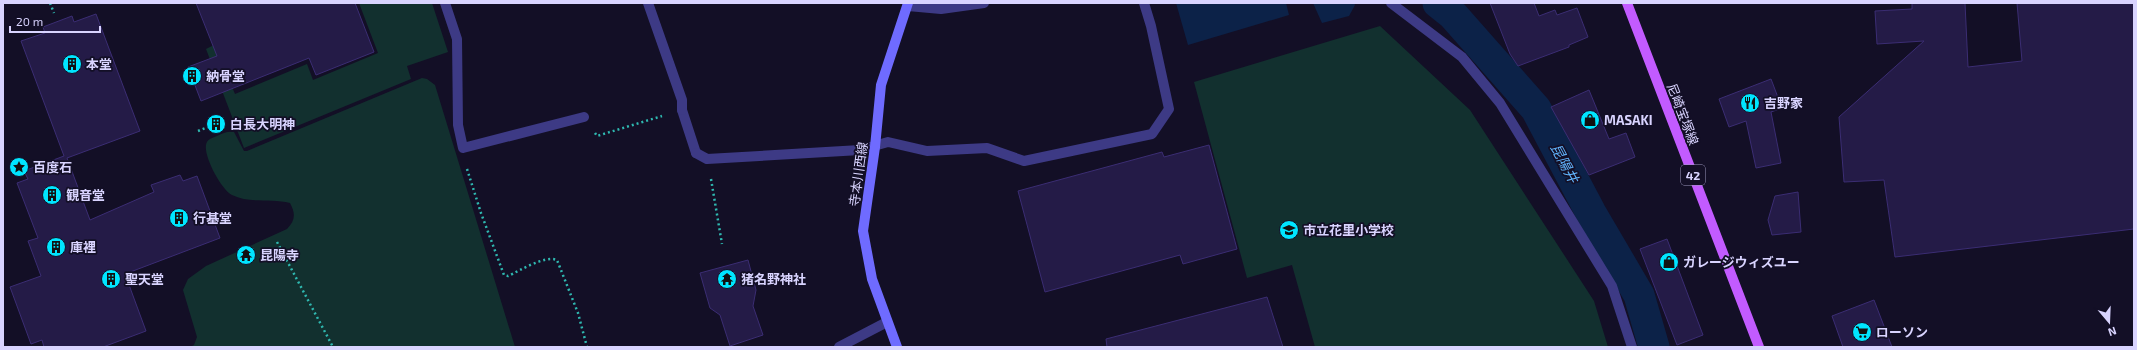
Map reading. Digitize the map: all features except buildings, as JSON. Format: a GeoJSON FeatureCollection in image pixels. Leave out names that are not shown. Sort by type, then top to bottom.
{"type":"FeatureCollection","features":[{"type":"Feature","properties":{"kind":"main road","name":"尼崎宝塚線"},"geometry":{"type":"LineString","coordinates":[[1627,3],[1759,347]]}},
{"type":"Feature","properties":{"kind":"main road","name":"寺本川西線"},"geometry":{"type":"LineString","coordinates":[[897,347],[872,279],[863,231],[875,147],[881,85],[908,5]]}},
{"type":"Feature","properties":{"kind":"street"},"geometry":{"type":"LineString","coordinates":[[445,3],[457,39],[458,125],[463,148],[584,117]]}},
{"type":"Feature","properties":{"kind":"street"},"geometry":{"type":"LineString","coordinates":[[648,3],[682,100],[682,110],[696,153],[707,159],[860,150],[875,147],[888,142],[927,151],[987,148],[1024,161],[1152,134],[1169,109],[1151,26],[1144,3]]}},
{"type":"Feature","properties":{"kind":"street"},"geometry":{"type":"LineString","coordinates":[[908,5],[941,9],[984,3]]}},
{"type":"Feature","properties":{"kind":"street"},"geometry":{"type":"LineString","coordinates":[[1391,3],[1462,57],[1500,103],[1612,286],[1632,347]]}},
{"type":"Feature","properties":{"kind":"street"},"geometry":{"type":"LineString","coordinates":[[838,347],[887,322]]}},
{"type":"Feature","properties":{"kind":"path"},"geometry":{"type":"LineString","coordinates":[[50,3],[54,13]]}},
{"type":"Feature","properties":{"kind":"path"},"geometry":{"type":"LineString","coordinates":[[584,117],[598,136],[682,110]]}},
{"type":"Feature","properties":{"kind":"path"},"geometry":{"type":"LineString","coordinates":[[198,130],[208,127]]}},
{"type":"Feature","properties":{"kind":"path"},"geometry":{"type":"LineString","coordinates":[[463,148],[464,158],[481,213],[504,274],[508,276],[545,259],[553,258],[557,260],[578,313],[587,347]]}},
{"type":"Feature","properties":{"kind":"path"},"geometry":{"type":"LineString","coordinates":[[707,159],[722,244]]}},
{"type":"Feature","properties":{"kind":"path"},"geometry":{"type":"LineString","coordinates":[[277,242],[333,347]]}},
{"type":"Feature","properties":{"kind":"green space"},"geometry":{"type":"Polygon","coordinates":[[[359,3],[432,3],[448,52],[407,66],[411,79],[244,148],[206,49],[214,45],[235,94],[307,64],[313,80],[378,53],[359,3]]]}},
{"type":"Feature","properties":{"kind":"green space"},"geometry":{"type":"Polygon","coordinates":[[[1380,26],[1470,110],[1594,301],[1608,347],[1315,347],[1292,265],[1247,278],[1194,82],[1380,26]]]}},
{"type":"Feature","properties":{"kind":"green space"},"geometry":{"type":"Polygon","coordinates":[[[422,78],[427,79],[435,85],[515,347],[190,347],[194,345],[197,337],[183,290],[188,279],[206,266],[287,229],[292,223],[294,217],[290,203],[239,198],[228,192],[218,180],[210,165],[206,150],[207,141],[223,133],[234,132],[244,151],[247,151],[422,78]]]}},
{"type":"Feature","properties":{"kind":"water"},"geometry":{"type":"Polygon","coordinates":[[[1176,3],[1286,3],[1289,15],[1188,45],[1176,3]]]}},
{"type":"Feature","properties":{"kind":"water"},"geometry":{"type":"Polygon","coordinates":[[[1313,3],[1354,3],[1355,5],[1349,16],[1322,23],[1313,3]]]}},
{"type":"Feature","properties":{"kind":"waterway","name":"昆陽井"},"geometry":{"type":"LineString","coordinates":[[1438,3],[1453,15],[1536,109],[1591,213],[1639,295],[1654,347]]}},
{"type":"Feature","properties":{"kind":"place","name":"本堂"},"geometry":{"type":"Point","coordinates":[72,64]}},
{"type":"Feature","properties":{"kind":"place","name":"納骨堂"},"geometry":{"type":"Point","coordinates":[192,76]}},
{"type":"Feature","properties":{"kind":"place","name":"吉野家"},"geometry":{"type":"Point","coordinates":[1750,103]}},
{"type":"Feature","properties":{"kind":"place","name":"MASAKI"},"geometry":{"type":"Point","coordinates":[1590,120]}},
{"type":"Feature","properties":{"kind":"place","name":"白長大明神"},"geometry":{"type":"Point","coordinates":[216,124]}},
{"type":"Feature","properties":{"kind":"place","name":"百度石"},"geometry":{"type":"Point","coordinates":[19,167]}},
{"type":"Feature","properties":{"kind":"place","name":"観音堂"},"geometry":{"type":"Point","coordinates":[52,195]}},
{"type":"Feature","properties":{"kind":"place","name":"行基堂"},"geometry":{"type":"Point","coordinates":[179,218]}},
{"type":"Feature","properties":{"kind":"place","name":"市立花里小学校"},"geometry":{"type":"Point","coordinates":[1289,230]}},
{"type":"Feature","properties":{"kind":"place","name":"庫裡"},"geometry":{"type":"Point","coordinates":[56,247]}},
{"type":"Feature","properties":{"kind":"place","name":"昆陽寺"},"geometry":{"type":"Point","coordinates":[246,255]}},
{"type":"Feature","properties":{"kind":"place","name":"ガレージウィズユー"},"geometry":{"type":"Point","coordinates":[1669,262]}},
{"type":"Feature","properties":{"kind":"place","name":"聖天堂"},"geometry":{"type":"Point","coordinates":[111,279]}},
{"type":"Feature","properties":{"kind":"place","name":"猪名野神社"},"geometry":{"type":"Point","coordinates":[727,279]}},
{"type":"Feature","properties":{"kind":"place","name":"ローソン"},"geometry":{"type":"Point","coordinates":[1862,332]}}]}
